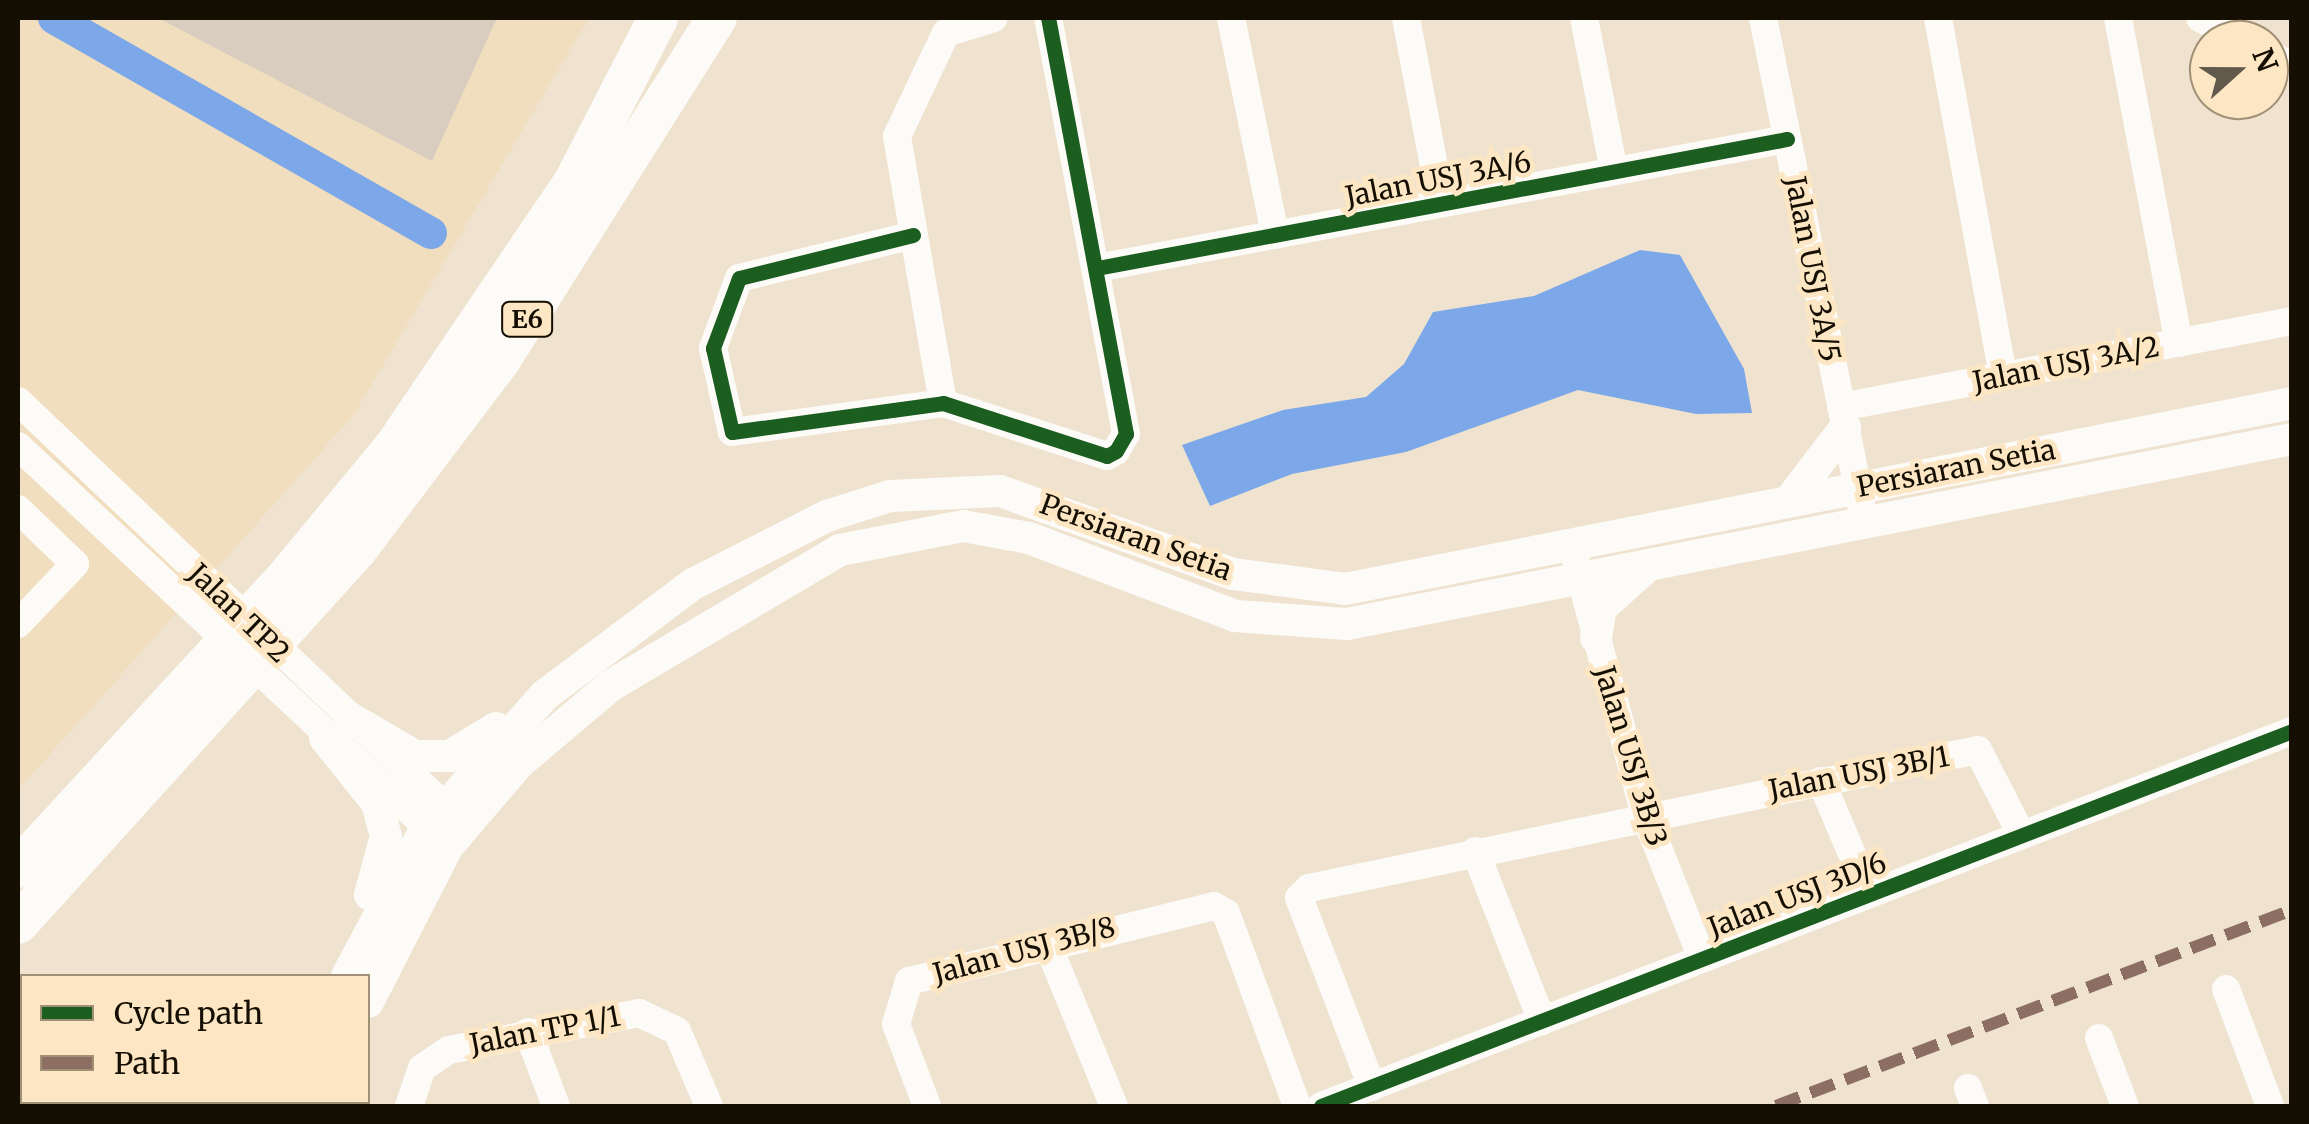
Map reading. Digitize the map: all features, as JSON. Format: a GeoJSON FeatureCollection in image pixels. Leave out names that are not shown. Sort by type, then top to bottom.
{"type":"FeatureCollection","features":[{"type":"Feature","properties":{"kind":"highway","name":"E6"},"geometry":{"type":"LineString","coordinates":[[299,592],[574,182],[658,18]]}},
{"type":"Feature","properties":{"kind":"highway","name":"E6"},"geometry":{"type":"LineString","coordinates":[[18,924],[196,704],[500,361],[717,18]]}},
{"type":"Feature","properties":{"kind":"highway","name":"E6"},"geometry":{"type":"LineString","coordinates":[[18,868],[196,704]]}},
{"type":"Feature","properties":{"kind":"main road","name":"Persiaran Setia"},"geometry":{"type":"LineString","coordinates":[[370,997],[445,826],[610,686],[840,550],[904,534],[962,526],[1029,538],[1235,616],[1306,624],[1521,596],[1578,566],[1790,500],[2292,403]]}},
{"type":"Feature","properties":{"kind":"main road"},"geometry":{"type":"LineString","coordinates":[[1790,500],[1845,429],[1892,481]]}},
{"type":"Feature","properties":{"kind":"main road","name":"Persiaran Setia"},"geometry":{"type":"LineString","coordinates":[[348,974],[445,826],[545,696],[694,584],[826,516],[890,496],[947,492],[1042,501],[1233,574],[1304,587],[1384,585],[1578,566],[1646,568],[1864,521],[2292,439]]}},
{"type":"Feature","properties":{"kind":"main road"},"geometry":{"type":"LineString","coordinates":[[1596,638],[1601,608],[1646,568]]}},
{"type":"Feature","properties":{"kind":"main road"},"geometry":{"type":"LineString","coordinates":[[337,728],[415,756],[450,756],[481,744],[594,642],[694,584]]}},
{"type":"Feature","properties":{"kind":"main road"},"geometry":{"type":"LineString","coordinates":[[1521,596],[1570,612],[1596,638]]}},
{"type":"Feature","properties":{"kind":"main road"},"geometry":{"type":"LineString","coordinates":[[334,974],[386,836],[377,802],[337,728]]}},
{"type":"Feature","properties":{"kind":"street"},"geometry":{"type":"LineString","coordinates":[[943,403],[897,136],[946,33],[994,18]]}},
{"type":"Feature","properties":{"kind":"street"},"geometry":{"type":"LineString","coordinates":[[913,235],[739,278],[713,348],[732,432],[943,403],[1107,456],[1126,434],[1048,18]]}},
{"type":"Feature","properties":{"kind":"street"},"geometry":{"type":"LineString","coordinates":[[1232,18],[1275,235]]}},
{"type":"Feature","properties":{"kind":"street"},"geometry":{"type":"LineString","coordinates":[[1406,18],[1441,204]]}},
{"type":"Feature","properties":{"kind":"street"},"geometry":{"type":"LineString","coordinates":[[1584,18],[1614,172]]}},
{"type":"Feature","properties":{"kind":"street","name":"Jalan USJ 3A/5"},"geometry":{"type":"LineString","coordinates":[[1763,18],[1864,521]]}},
{"type":"Feature","properties":{"kind":"street"},"geometry":{"type":"LineString","coordinates":[[1938,18],[2004,376]]}},
{"type":"Feature","properties":{"kind":"street"},"geometry":{"type":"LineString","coordinates":[[2118,18],[2179,342]]}},
{"type":"Feature","properties":{"kind":"street","name":"Jalan USJ 3A/6"},"geometry":{"type":"LineString","coordinates":[[1097,268],[1787,139]]}},
{"type":"Feature","properties":{"kind":"street","name":"Jalan USJ 3A/2"},"geometry":{"type":"LineString","coordinates":[[1845,429],[2004,376],[2292,321]]}},
{"type":"Feature","properties":{"kind":"street","name":"Jalan TP2"},"geometry":{"type":"LineString","coordinates":[[18,401],[337,728]]}},
{"type":"Feature","properties":{"kind":"street","name":"Jalan TP2"},"geometry":{"type":"LineString","coordinates":[[18,446],[445,826]]}},
{"type":"Feature","properties":{"kind":"street"},"geometry":{"type":"LineString","coordinates":[[18,509],[75,564],[18,624]]}},
{"type":"Feature","properties":{"kind":"street","name":"Jalan USJ 3B/3"},"geometry":{"type":"LineString","coordinates":[[1578,566],[1645,815],[1702,958]]}},
{"type":"Feature","properties":{"kind":"street","name":"Jalan USJ 3D/6"},"geometry":{"type":"LineString","coordinates":[[1322,1106],[2292,731]]}},
{"type":"Feature","properties":{"kind":"street","name":"Jalan USJ 3B/1"},"geometry":{"type":"LineString","coordinates":[[1372,1087],[1299,898],[1309,888],[1645,815],[1978,750],[2021,834]]}},
{"type":"Feature","properties":{"kind":"street"},"geometry":{"type":"LineString","coordinates":[[1821,781],[1868,894]]}},
{"type":"Feature","properties":{"kind":"street"},"geometry":{"type":"LineString","coordinates":[[1475,851],[1542,1021]]}},
{"type":"Feature","properties":{"kind":"street","name":"Jalan USJ 3B/8"},"geometry":{"type":"LineString","coordinates":[[926,1106],[896,1024],[900,990],[1048,943],[1214,906],[1226,913],[1297,1106]]}},
{"type":"Feature","properties":{"kind":"street"},"geometry":{"type":"LineString","coordinates":[[1048,943],[1114,1106]]}},
{"type":"Feature","properties":{"kind":"street"},"geometry":{"type":"LineString","coordinates":[[2226,989],[2270,1106]]}},
{"type":"Feature","properties":{"kind":"street","name":"Jalan TP 1/1"},"geometry":{"type":"LineString","coordinates":[[410,1101],[422,1068],[449,1050],[618,1014],[667,1021],[709,1106]]}},
{"type":"Feature","properties":{"kind":"street"},"geometry":{"type":"LineString","coordinates":[[528,1032],[556,1106]]}},
{"type":"Feature","properties":{"kind":"street"},"geometry":{"type":"LineString","coordinates":[[2099,1038],[2125,1106]]}},
{"type":"Feature","properties":{"kind":"shaded area"},"geometry":{"type":"Polygon","coordinates":[[[18,18],[589,18],[353,416],[18,790],[18,18]]]}},
{"type":"Feature","properties":{"kind":"water"},"geometry":{"type":"Polygon","coordinates":[[[1640,250],[1680,255],[1744,369],[1752,413],[1696,414],[1578,390],[1406,452],[1292,474],[1210,506],[1182,445],[1283,410],[1366,397],[1404,364],[1433,312],[1534,296],[1640,250]]]}},
{"type":"Feature","properties":{"kind":"building"},"geometry":{"type":"Polygon","coordinates":[[[158,18],[497,18],[432,161],[158,18]]]}},
{"type":"Feature","properties":{"kind":"waterway"},"geometry":{"type":"LineString","coordinates":[[54,18],[431,233]]}},
{"type":"Feature","properties":{"kind":"marked path"},"geometry":{"type":"LineString","coordinates":[[1776,1106],[2292,910]]}},
{"type":"Feature","properties":{"kind":"cycle path"},"geometry":{"type":"LineString","coordinates":[[913,235],[739,278],[713,348],[732,432],[943,403],[1107,456],[1116,451],[1126,434],[1048,18]]}},
{"type":"Feature","properties":{"kind":"cycle path"},"geometry":{"type":"LineString","coordinates":[[1097,268],[1787,139]]}},
{"type":"Feature","properties":{"kind":"cycle path"},"geometry":{"type":"LineString","coordinates":[[1321,1106],[2292,731]]}}]}
